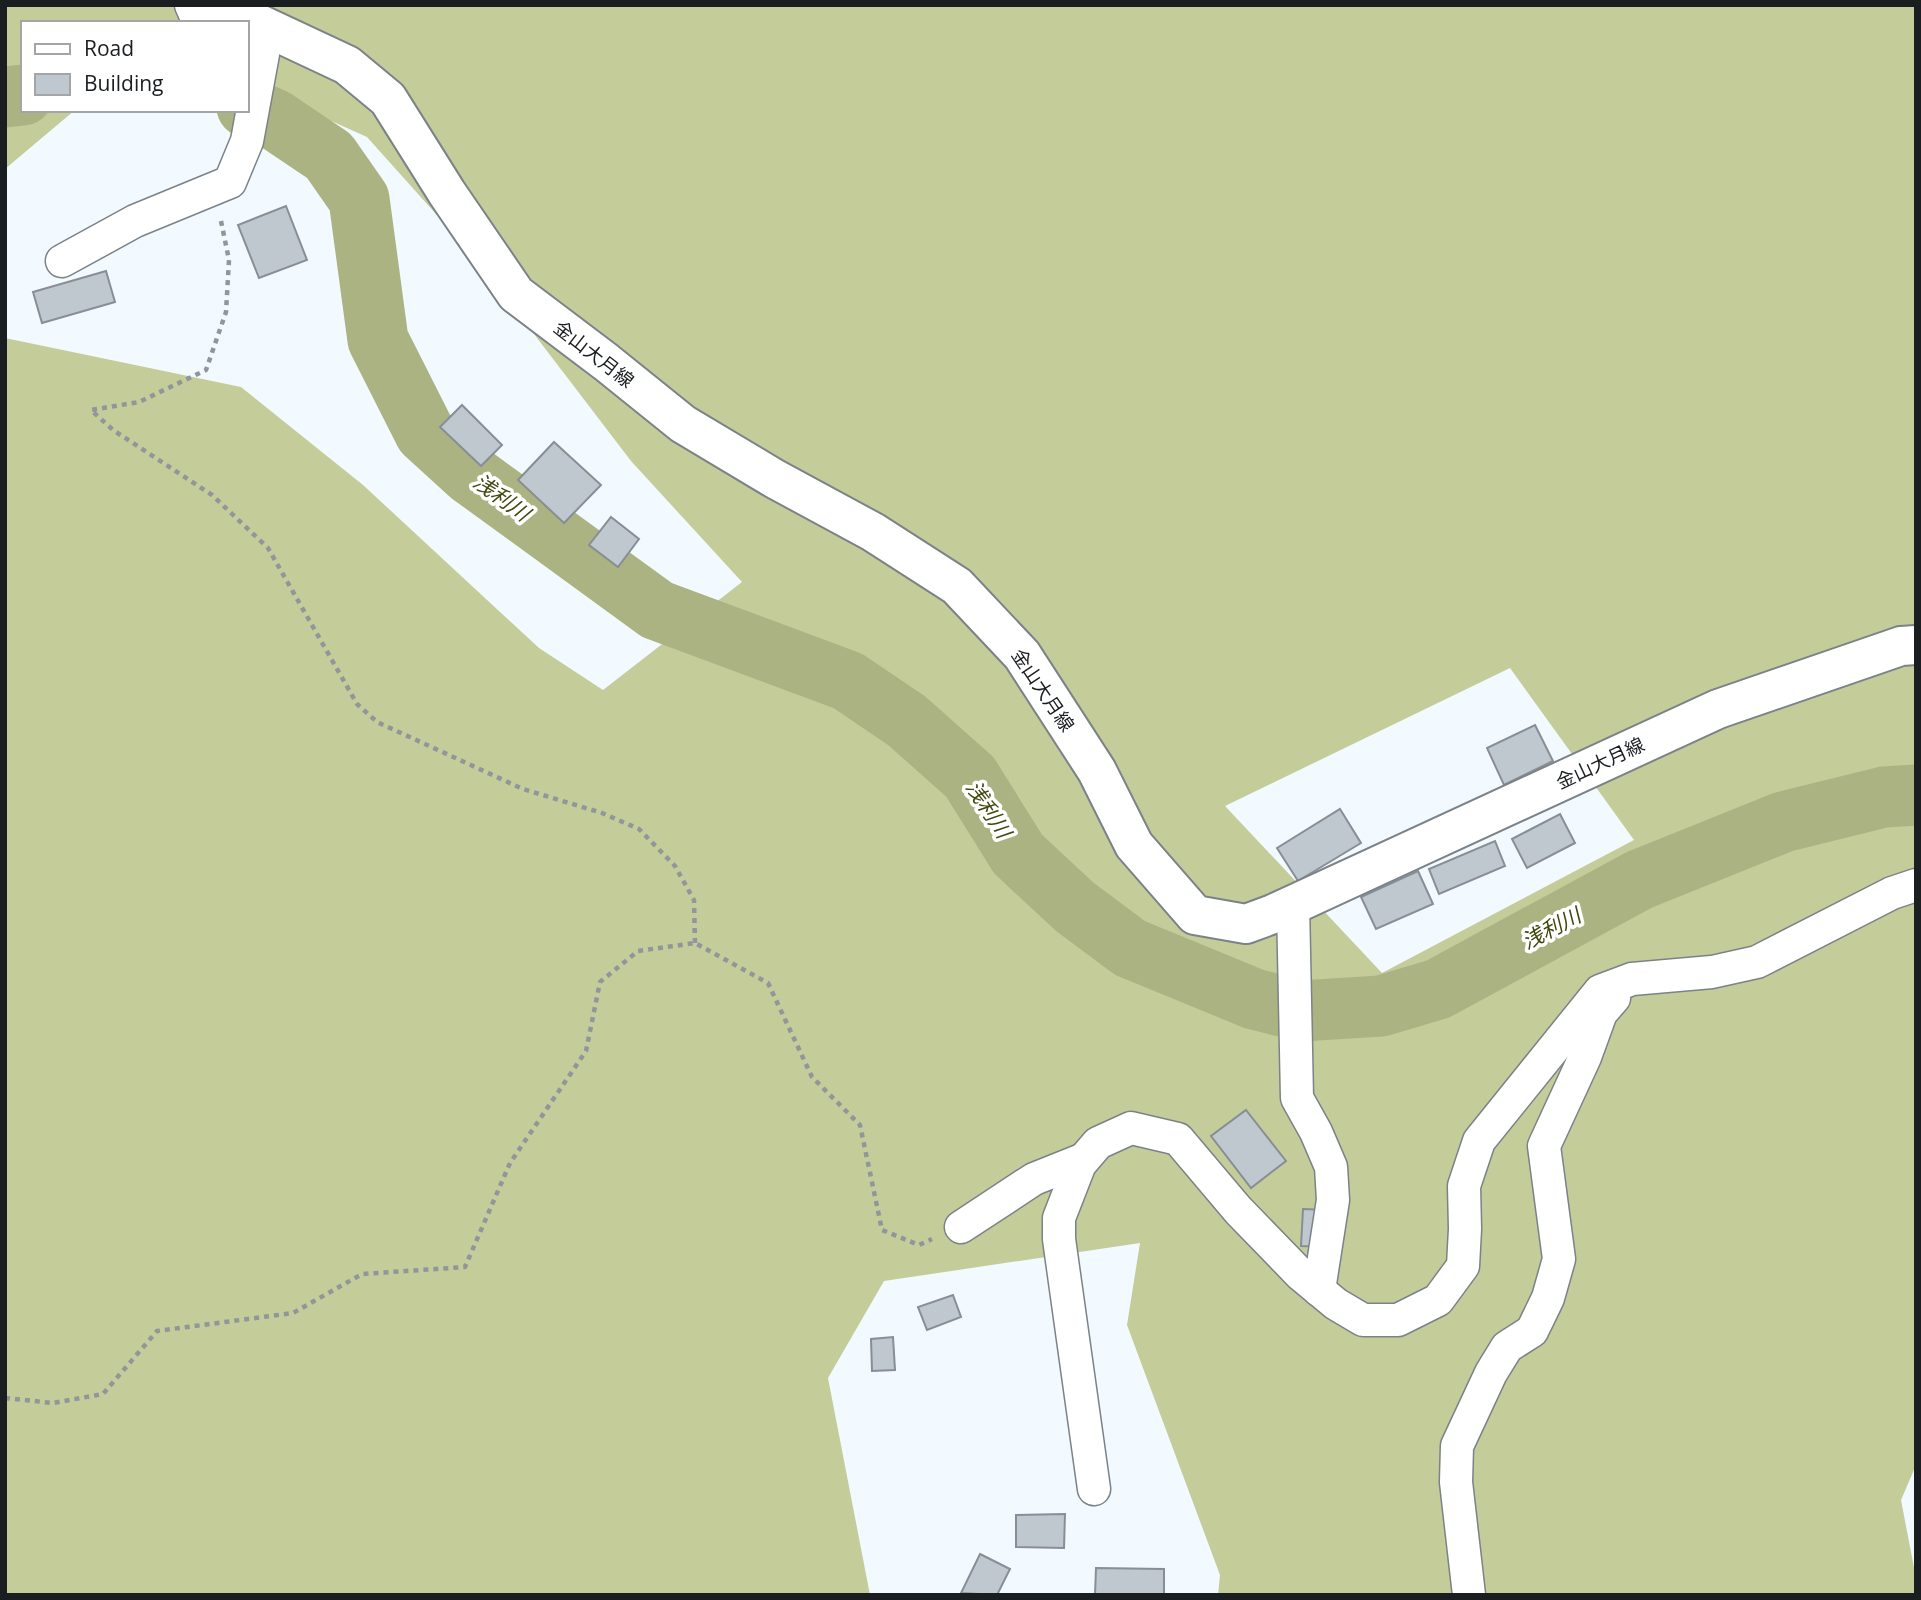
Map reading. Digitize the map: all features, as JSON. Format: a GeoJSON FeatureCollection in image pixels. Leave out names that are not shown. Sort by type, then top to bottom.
{"type":"FeatureCollection","features":[{"type":"Feature","properties":{"kind":"main road","name":"金山大月線"},"geometry":{"type":"LineString","coordinates":[[219,5],[347,65],[388,99],[447,193],[516,294],[683,424],[775,479],[873,532],[957,586],[1021,655],[1097,771],[1133,845],[1195,915],[1246,924],[1293,920],[1718,709],[1901,646],[1916,645]]}},
{"type":"Feature","properties":{"kind":"street"},"geometry":{"type":"LineString","coordinates":[[191,5],[198,21]]}},
{"type":"Feature","properties":{"kind":"street"},"geometry":{"type":"LineString","coordinates":[[62,261],[135,221],[230,182],[247,141],[255,50]]}},
{"type":"Feature","properties":{"kind":"street"},"geometry":{"type":"LineString","coordinates":[[1094,1489],[1059,1217],[1080,1164],[1098,1143],[1132,1128],[1178,1139],[1238,1210],[1301,1275],[1336,1304],[1363,1320],[1398,1320],[1438,1300],[1463,1266],[1464,1186],[1479,1141],[1600,991],[1632,979],[1712,972],[1758,962],[1892,893],[1916,885]]}},
{"type":"Feature","properties":{"kind":"street"},"geometry":{"type":"LineString","coordinates":[[1293,920],[1297,1098],[1331,1167],[1333,1200],[1319,1290]]}},
{"type":"Feature","properties":{"kind":"street"},"geometry":{"type":"LineString","coordinates":[[1469,1595],[1457,1482],[1458,1446],[1491,1374],[1507,1347],[1532,1331],[1548,1298],[1559,1259],[1544,1146],[1586,1057],[1601,1013],[1632,979]]}},
{"type":"Feature","properties":{"kind":"street"},"geometry":{"type":"LineString","coordinates":[[961,1227],[1034,1179],[1084,1159]]}},
{"type":"Feature","properties":{"kind":"path"},"geometry":{"type":"LineString","coordinates":[[215,190],[229,260],[226,312],[206,370],[139,402],[90,410],[113,429],[212,495],[268,548],[357,704],[377,722],[523,789],[603,813],[639,829],[675,866],[694,900],[695,943]]}},
{"type":"Feature","properties":{"kind":"path"},"geometry":{"type":"LineString","coordinates":[[5,1398],[53,1403],[103,1394],[157,1331],[293,1313],[362,1274],[465,1267],[510,1163],[586,1051],[600,982],[638,951],[695,943],[768,983],[812,1077],[860,1125],[882,1230],[919,1245],[961,1227]]}},
{"type":"Feature","properties":{"kind":"green space"},"geometry":{"type":"Polygon","coordinates":[[[5,5],[1916,5],[1916,1465],[1901,1500],[1916,1578],[1916,1595],[1218,1595],[1220,1575],[1127,1325],[1140,1243],[884,1281],[828,1378],[870,1595],[5,1595],[5,338],[241,387],[363,485],[539,648],[603,690],[742,582],[631,461],[479,262],[367,137],[248,83],[248,21],[21,21],[21,112],[73,112],[5,169],[5,5]],[[1510,668],[1225,806],[1382,973],[1634,840],[1510,668]]]}},
{"type":"Feature","properties":{"kind":"building"},"geometry":{"type":"Polygon","coordinates":[[[286,206],[307,260],[259,278],[238,225],[286,206]]]}},
{"type":"Feature","properties":{"kind":"building"},"geometry":{"type":"Polygon","coordinates":[[[106,271],[115,302],[42,323],[33,292],[106,271]]]}},
{"type":"Feature","properties":{"kind":"building"},"geometry":{"type":"Polygon","coordinates":[[[462,405],[502,445],[481,466],[440,427],[462,405]]]}},
{"type":"Feature","properties":{"kind":"building"},"geometry":{"type":"Polygon","coordinates":[[[554,442],[601,485],[564,523],[518,480],[554,442]]]}},
{"type":"Feature","properties":{"kind":"building"},"geometry":{"type":"Polygon","coordinates":[[[611,517],[639,539],[618,567],[589,545],[611,517]]]}},
{"type":"Feature","properties":{"kind":"building"},"geometry":{"type":"Polygon","coordinates":[[[1535,725],[1553,761],[1504,785],[1487,748],[1535,725]]]}},
{"type":"Feature","properties":{"kind":"building"},"geometry":{"type":"Polygon","coordinates":[[[1340,809],[1361,843],[1298,881],[1277,848],[1340,809]]]}},
{"type":"Feature","properties":{"kind":"building"},"geometry":{"type":"Polygon","coordinates":[[[1560,814],[1575,843],[1527,868],[1512,839],[1560,814]]]}},
{"type":"Feature","properties":{"kind":"building"},"geometry":{"type":"Polygon","coordinates":[[[1495,841],[1505,866],[1439,894],[1429,869],[1495,841]]]}},
{"type":"Feature","properties":{"kind":"building"},"geometry":{"type":"Polygon","coordinates":[[[1418,871],[1433,904],[1376,929],[1361,897],[1418,871]]]}},
{"type":"Feature","properties":{"kind":"building"},"geometry":{"type":"Polygon","coordinates":[[[1246,1110],[1286,1161],[1251,1188],[1211,1136],[1246,1110]]]}},
{"type":"Feature","properties":{"kind":"building"},"geometry":{"type":"Polygon","coordinates":[[[1303,1209],[1327,1210],[1326,1247],[1301,1246],[1303,1209]]]}},
{"type":"Feature","properties":{"kind":"building"},"geometry":{"type":"Polygon","coordinates":[[[953,1295],[961,1317],[927,1330],[918,1307],[953,1295]]]}},
{"type":"Feature","properties":{"kind":"building"},"geometry":{"type":"Polygon","coordinates":[[[893,1337],[895,1370],[872,1371],[871,1339],[893,1337]]]}},
{"type":"Feature","properties":{"kind":"building"},"geometry":{"type":"Polygon","coordinates":[[[1065,1514],[1064,1548],[1016,1547],[1016,1515],[1065,1514]]]}},
{"type":"Feature","properties":{"kind":"building"},"geometry":{"type":"Polygon","coordinates":[[[980,1554],[1010,1569],[997,1595],[961,1593],[980,1554]]]}},
{"type":"Feature","properties":{"kind":"building"},"geometry":{"type":"Polygon","coordinates":[[[1096,1568],[1164,1569],[1164,1595],[1095,1595],[1096,1568]]]}},
{"type":"Feature","properties":{"kind":"waterway","name":"浅利川"},"geometry":{"type":"LineString","coordinates":[[5,97],[21,95]]}},
{"type":"Feature","properties":{"kind":"waterway","name":"浅利川"},"geometry":{"type":"LineString","coordinates":[[248,107],[274,119],[329,156],[359,199],[378,340],[425,433],[470,474],[657,610],[848,681],[907,721],[970,777],[1018,854],[1075,907],[1130,948],[1254,999],[1301,1011],[1381,1006],[1438,989],[1639,880],[1783,822],[1884,797],[1916,795]]}}]}
